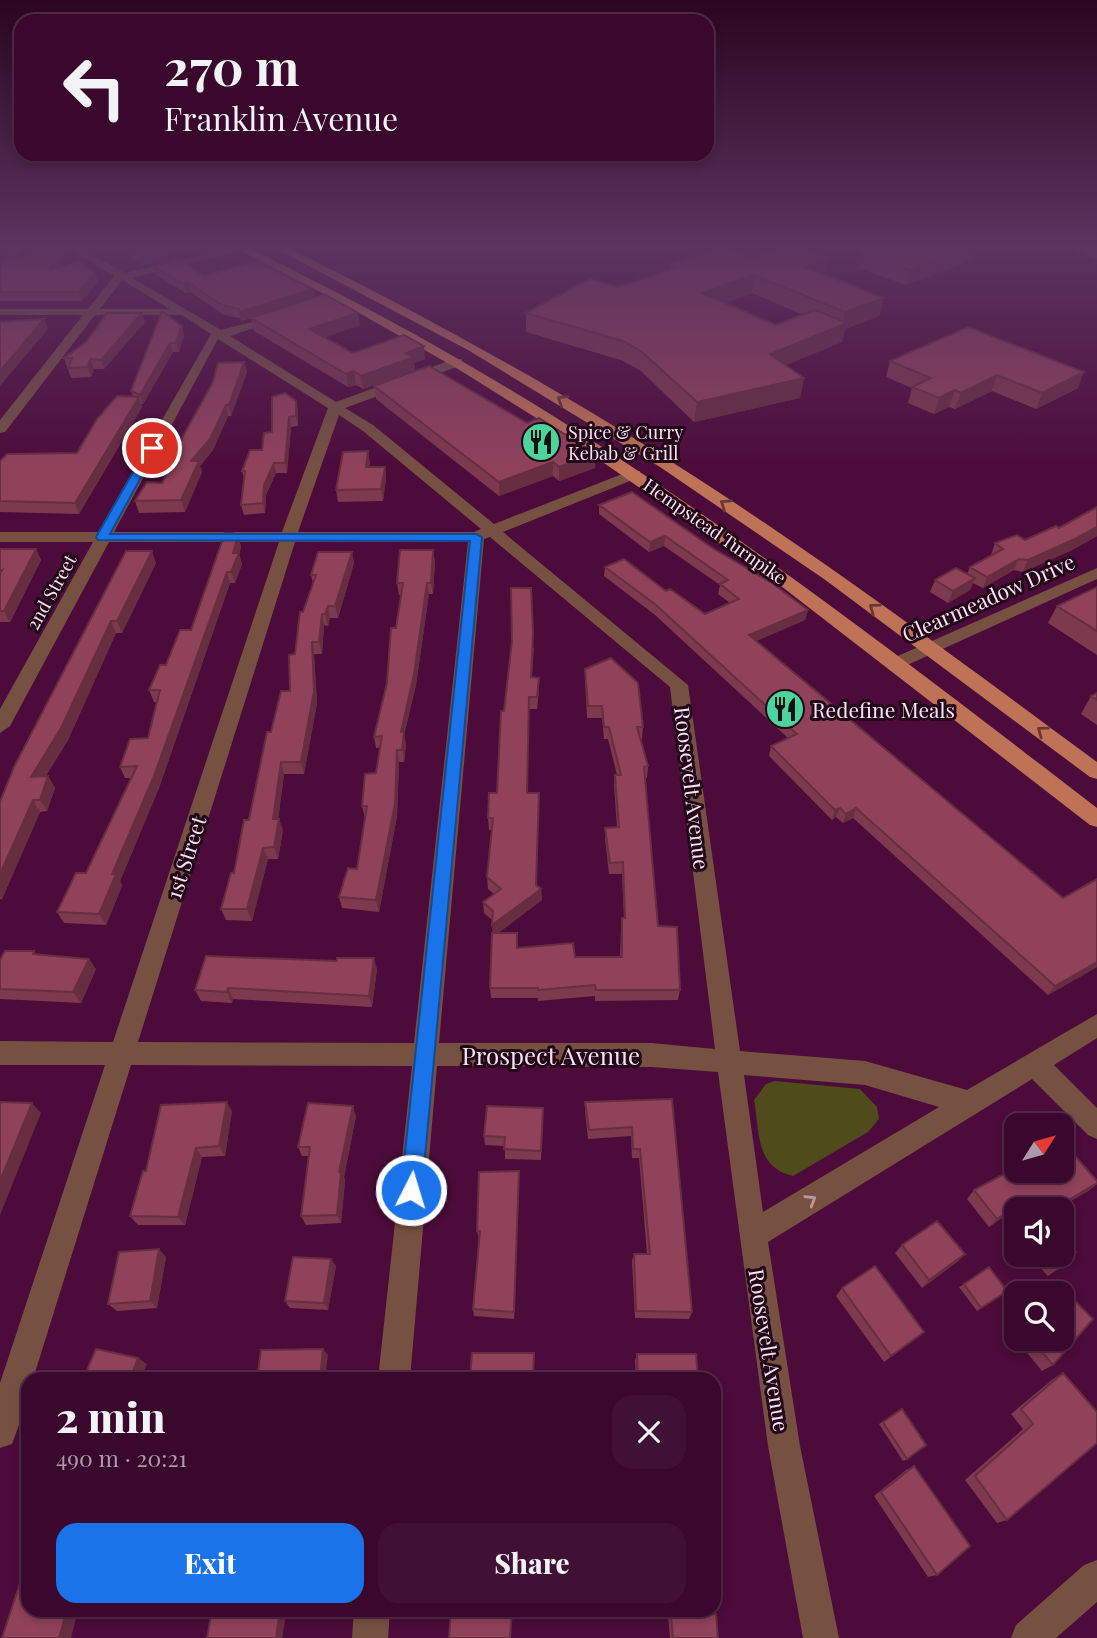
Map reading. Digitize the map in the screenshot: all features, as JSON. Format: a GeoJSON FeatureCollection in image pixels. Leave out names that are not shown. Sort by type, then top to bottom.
{"type":"FeatureCollection","features":[{"type":"Feature","properties":{"kind":"main road","name":"Hempstead Turnpike"},"geometry":{"type":"LineString","coordinates":[[384,320],[458,362],[635,474],[897,663],[1097,819]]}},
{"type":"Feature","properties":{"kind":"main road","name":"Hempstead Turnpike"},"geometry":{"type":"LineString","coordinates":[[423,320],[516,372],[693,482],[929,648],[1097,772]]}},
{"type":"Feature","properties":{"kind":"street"},"geometry":{"type":"LineString","coordinates":[[0,429],[84,320]]}},
{"type":"Feature","properties":{"kind":"street","name":"Roosevelt Avenue"},"geometry":{"type":"LineString","coordinates":[[198,320],[368,428],[483,533],[679,685],[752,1235],[784,1446],[821,1638]]}},
{"type":"Feature","properties":{"kind":"street"},"geometry":{"type":"LineString","coordinates":[[220,334],[263,320]]}},
{"type":"Feature","properties":{"kind":"street","name":"2nd Street"},"geometry":{"type":"LineString","coordinates":[[0,726],[213,337],[220,334]]}},
{"type":"Feature","properties":{"kind":"street"},"geometry":{"type":"LineString","coordinates":[[335,407],[458,362]]}},
{"type":"Feature","properties":{"kind":"street","name":"1st Street"},"geometry":{"type":"LineString","coordinates":[[0,1432],[288,538],[335,407]]}},
{"type":"Feature","properties":{"kind":"street"},"geometry":{"type":"LineString","coordinates":[[0,537],[288,538],[483,533],[635,474]]}},
{"type":"Feature","properties":{"kind":"street"},"geometry":{"type":"LineString","coordinates":[[395,1372],[424,1055],[483,533]]}},
{"type":"Feature","properties":{"kind":"street","name":"Clearmeadow Drive"},"geometry":{"type":"LineString","coordinates":[[897,663],[1097,573]]}},
{"type":"Feature","properties":{"kind":"street"},"geometry":{"type":"LineString","coordinates":[[752,1235],[1097,1025]]}},
{"type":"Feature","properties":{"kind":"street","name":"Prospect Avenue"},"geometry":{"type":"LineString","coordinates":[[0,1053],[651,1055],[728,1059],[865,1073],[970,1103]]}},
{"type":"Feature","properties":{"kind":"street"},"geometry":{"type":"LineString","coordinates":[[1034,1063],[1097,1126]]}},
{"type":"Feature","properties":{"kind":"street"},"geometry":{"type":"LineString","coordinates":[[1029,1638],[1097,1578]]}},
{"type":"Feature","properties":{"kind":"street"},"geometry":{"type":"LineString","coordinates":[[369,1638],[371,1617]]}},
{"type":"Feature","properties":{"kind":"shaded area"},"geometry":{"type":"Polygon","coordinates":[[[775,1081],[860,1089],[877,1107],[879,1119],[868,1132],[793,1176],[781,1172],[772,1165],[762,1147],[754,1100],[766,1084],[775,1081]]]}},
{"type":"Feature","properties":{"kind":"building"},"geometry":{"type":"Polygon","coordinates":[[[43,320],[0,371],[0,322],[43,320]]]}},
{"type":"Feature","properties":{"kind":"building"},"geometry":{"type":"Polygon","coordinates":[[[102,320],[136,320],[101,360],[90,359],[88,367],[68,368],[72,358],[64,358],[86,342],[102,320]]]}},
{"type":"Feature","properties":{"kind":"building"},"geometry":{"type":"Polygon","coordinates":[[[158,320],[175,320],[182,326],[176,343],[170,343],[140,395],[131,391],[158,320]]]}},
{"type":"Feature","properties":{"kind":"building"},"geometry":{"type":"Polygon","coordinates":[[[255,320],[335,320],[309,329],[353,353],[404,335],[424,346],[406,353],[414,357],[361,376],[354,371],[346,374],[255,320]]]}},
{"type":"Feature","properties":{"kind":"building"},"geometry":{"type":"Polygon","coordinates":[[[552,320],[765,320],[776,325],[788,320],[841,320],[847,323],[770,354],[804,378],[697,402],[642,352],[623,341],[552,320]]]}},
{"type":"Feature","properties":{"kind":"building"},"geometry":{"type":"Polygon","coordinates":[[[968,327],[1084,372],[1042,393],[997,375],[961,393],[955,390],[939,398],[912,387],[931,378],[890,361],[968,327]]]}},
{"type":"Feature","properties":{"kind":"building"},"geometry":{"type":"Polygon","coordinates":[[[244,362],[229,405],[226,405],[210,439],[191,461],[199,461],[181,500],[135,501],[147,482],[162,483],[180,447],[177,447],[213,382],[218,363],[244,362]]]}},
{"type":"Feature","properties":{"kind":"building"},"geometry":{"type":"Polygon","coordinates":[[[429,366],[527,423],[539,418],[596,454],[559,467],[553,462],[499,482],[374,386],[429,366]]]}},
{"type":"Feature","properties":{"kind":"building"},"geometry":{"type":"Polygon","coordinates":[[[285,393],[296,401],[296,416],[289,417],[285,463],[274,463],[264,485],[263,503],[241,505],[245,471],[242,471],[250,450],[262,450],[264,433],[272,432],[272,397],[285,393]]]}},
{"type":"Feature","properties":{"kind":"building"},"geometry":{"type":"Polygon","coordinates":[[[117,396],[139,397],[75,503],[0,501],[0,461],[7,454],[77,453],[97,419],[117,396]]]}},
{"type":"Feature","properties":{"kind":"building"},"geometry":{"type":"Polygon","coordinates":[[[368,451],[366,467],[385,467],[381,489],[336,490],[343,452],[368,451]]]}},
{"type":"Feature","properties":{"kind":"building"},"geometry":{"type":"Polygon","coordinates":[[[632,492],[714,549],[772,583],[808,610],[749,635],[1063,898],[1097,879],[1097,962],[1055,986],[856,808],[846,814],[840,808],[835,810],[771,746],[797,734],[656,605],[605,567],[624,559],[666,591],[670,589],[705,614],[739,599],[720,584],[728,580],[665,536],[650,542],[599,505],[632,492]]]}},
{"type":"Feature","properties":{"kind":"building"},"geometry":{"type":"Polygon","coordinates":[[[1097,507],[1097,527],[1077,538],[1028,560],[1019,559],[987,577],[970,567],[1003,549],[995,543],[1017,535],[1025,540],[1056,526],[1059,528],[1097,507]]]}},
{"type":"Feature","properties":{"kind":"building"},"geometry":{"type":"Polygon","coordinates":[[[225,533],[238,535],[233,553],[239,553],[231,572],[227,572],[154,776],[112,874],[116,874],[99,914],[57,912],[76,873],[86,873],[137,766],[120,767],[130,739],[148,738],[160,690],[149,690],[160,665],[166,665],[180,630],[191,630],[225,533]]]}},
{"type":"Feature","properties":{"kind":"building"},"geometry":{"type":"Polygon","coordinates":[[[0,549],[36,549],[4,611],[0,611],[0,549]]]}},
{"type":"Feature","properties":{"kind":"building"},"geometry":{"type":"Polygon","coordinates":[[[400,550],[433,550],[431,583],[427,583],[414,674],[401,732],[404,732],[402,750],[397,750],[395,804],[376,900],[339,897],[348,868],[357,869],[367,806],[362,806],[365,774],[376,773],[382,736],[374,737],[387,683],[391,628],[396,628],[403,583],[397,583],[400,550]]]}},
{"type":"Feature","properties":{"kind":"building"},"geometry":{"type":"Polygon","coordinates":[[[126,551],[152,551],[117,621],[111,621],[61,728],[31,777],[48,776],[40,800],[33,800],[0,874],[0,802],[14,767],[126,551]]]}},
{"type":"Feature","properties":{"kind":"building"},"geometry":{"type":"Polygon","coordinates":[[[318,552],[352,552],[335,606],[328,606],[325,614],[322,614],[319,642],[312,642],[314,691],[301,762],[281,762],[273,819],[279,819],[274,847],[263,848],[247,909],[221,909],[231,873],[234,873],[244,820],[249,820],[267,732],[271,732],[281,691],[290,691],[289,655],[295,654],[300,612],[303,612],[316,575],[311,575],[318,552]]]}},
{"type":"Feature","properties":{"kind":"building"},"geometry":{"type":"Polygon","coordinates":[[[956,568],[975,578],[953,591],[935,580],[956,568]]]}},
{"type":"Feature","properties":{"kind":"building"},"geometry":{"type":"Polygon","coordinates":[[[1097,587],[1097,631],[1057,606],[1097,587]]]}},
{"type":"Feature","properties":{"kind":"building"},"geometry":{"type":"Polygon","coordinates":[[[511,588],[531,588],[531,677],[539,678],[537,697],[529,697],[527,793],[539,793],[536,885],[541,889],[492,925],[493,911],[483,902],[501,889],[487,877],[493,818],[488,818],[489,793],[497,793],[501,711],[504,711],[512,641],[511,588]]]}},
{"type":"Feature","properties":{"kind":"building"},"geometry":{"type":"Polygon","coordinates":[[[611,658],[638,683],[643,727],[637,727],[648,766],[644,767],[658,926],[677,927],[680,990],[596,990],[595,985],[538,990],[490,988],[492,933],[517,933],[517,948],[573,943],[575,957],[622,957],[622,918],[625,918],[623,862],[610,863],[605,828],[619,827],[615,775],[621,775],[609,727],[604,727],[602,706],[588,706],[585,669],[611,658]]]}},
{"type":"Feature","properties":{"kind":"building"},"geometry":{"type":"Polygon","coordinates":[[[5,951],[34,951],[33,954],[89,959],[73,992],[0,989],[0,960],[5,951]]]}},
{"type":"Feature","properties":{"kind":"building"},"geometry":{"type":"Polygon","coordinates":[[[206,956],[337,961],[337,958],[374,958],[369,996],[228,988],[227,992],[195,990],[206,956]]]}},
{"type":"Feature","properties":{"kind":"building"},"geometry":{"type":"Polygon","coordinates":[[[672,1099],[692,1312],[636,1311],[634,1254],[650,1254],[640,1149],[633,1149],[632,1127],[589,1130],[585,1102],[672,1099]]]}},
{"type":"Feature","properties":{"kind":"building"},"geometry":{"type":"Polygon","coordinates":[[[0,1102],[32,1103],[0,1181],[0,1102]]]}},
{"type":"Feature","properties":{"kind":"building"},"geometry":{"type":"Polygon","coordinates":[[[227,1102],[219,1146],[196,1148],[178,1217],[130,1216],[143,1171],[146,1171],[161,1105],[227,1102]]]}},
{"type":"Feature","properties":{"kind":"building"},"geometry":{"type":"Polygon","coordinates":[[[308,1103],[353,1106],[339,1172],[337,1215],[301,1216],[310,1147],[298,1147],[308,1103]]]}},
{"type":"Feature","properties":{"kind":"building"},"geometry":{"type":"Polygon","coordinates":[[[487,1106],[543,1108],[541,1151],[504,1149],[505,1137],[484,1136],[487,1106]]]}},
{"type":"Feature","properties":{"kind":"building"},"geometry":{"type":"Polygon","coordinates":[[[1074,1155],[1097,1181],[1073,1197],[1004,1197],[1004,1214],[997,1219],[974,1190],[1004,1174],[1004,1183],[1074,1183],[1074,1155]]]}},
{"type":"Feature","properties":{"kind":"building"},"geometry":{"type":"Polygon","coordinates":[[[519,1171],[514,1312],[473,1309],[480,1231],[477,1231],[479,1172],[519,1171]]]}},
{"type":"Feature","properties":{"kind":"building"},"geometry":{"type":"Polygon","coordinates":[[[937,1221],[965,1254],[929,1280],[902,1245],[937,1221]]]}},
{"type":"Feature","properties":{"kind":"building"},"geometry":{"type":"Polygon","coordinates":[[[159,1249],[150,1301],[108,1304],[119,1252],[159,1249]]]}},
{"type":"Feature","properties":{"kind":"building"},"geometry":{"type":"Polygon","coordinates":[[[293,1257],[331,1259],[324,1303],[285,1301],[293,1257]]]}},
{"type":"Feature","properties":{"kind":"building"},"geometry":{"type":"Polygon","coordinates":[[[875,1266],[924,1332],[891,1356],[842,1288],[875,1266]]]}},
{"type":"Feature","properties":{"kind":"building"},"geometry":{"type":"Polygon","coordinates":[[[989,1267],[1004,1287],[1004,1293],[981,1308],[964,1284],[989,1267]]]}},
{"type":"Feature","properties":{"kind":"building"},"geometry":{"type":"Polygon","coordinates":[[[1074,1300],[1093,1319],[1074,1341],[1074,1300]]]}},
{"type":"Feature","properties":{"kind":"building"},"geometry":{"type":"Polygon","coordinates":[[[96,1349],[138,1358],[133,1372],[86,1372],[96,1349]]]}},
{"type":"Feature","properties":{"kind":"building"},"geometry":{"type":"Polygon","coordinates":[[[323,1349],[321,1372],[258,1372],[261,1350],[323,1349]]]}},
{"type":"Feature","properties":{"kind":"building"},"geometry":{"type":"Polygon","coordinates":[[[1041,1351],[1065,1351],[1053,1365],[1041,1351]]]}},
{"type":"Feature","properties":{"kind":"building"},"geometry":{"type":"Polygon","coordinates":[[[472,1353],[534,1353],[533,1372],[471,1372],[472,1353]]]}},
{"type":"Feature","properties":{"kind":"building"},"geometry":{"type":"Polygon","coordinates":[[[637,1354],[696,1354],[697,1372],[638,1372],[637,1354]]]}},
{"type":"Feature","properties":{"kind":"building"},"geometry":{"type":"Polygon","coordinates":[[[1063,1373],[1097,1412],[1097,1443],[1007,1520],[975,1476],[1033,1424],[1021,1409],[1063,1373]]]}},
{"type":"Feature","properties":{"kind":"building"},"geometry":{"type":"Polygon","coordinates":[[[902,1409],[926,1445],[907,1459],[883,1422],[902,1409]]]}},
{"type":"Feature","properties":{"kind":"building"},"geometry":{"type":"Polygon","coordinates":[[[914,1466],[970,1546],[937,1575],[881,1492],[914,1466]]]}},
{"type":"Feature","properties":{"kind":"building"},"geometry":{"type":"Polygon","coordinates":[[[20,1583],[21,1617],[65,1617],[59,1638],[2,1638],[20,1583]]]}},
{"type":"Feature","properties":{"kind":"building"},"geometry":{"type":"Polygon","coordinates":[[[211,1617],[279,1617],[276,1638],[207,1638],[211,1617]]]}},
{"type":"Feature","properties":{"kind":"building"},"geometry":{"type":"Polygon","coordinates":[[[450,1617],[512,1617],[510,1638],[449,1638],[450,1617]]]}},
{"type":"Feature","properties":{"kind":"building"},"geometry":{"type":"Polygon","coordinates":[[[671,1617],[716,1617],[718,1638],[673,1638],[671,1617]]]}},
{"type":"Feature","properties":{"kind":"place","name":"Spice & Curry Kebab & Grill"},"geometry":{"type":"Point","coordinates":[541,442]}},
{"type":"Feature","properties":{"kind":"place","name":"Redefine Meals"},"geometry":{"type":"Point","coordinates":[785,709]}},
{"type":"Feature","properties":{"kind":"route"},"geometry":{"type":"LineString","coordinates":[[152,448],[102,537],[476,537],[411,1190]]}}]}
